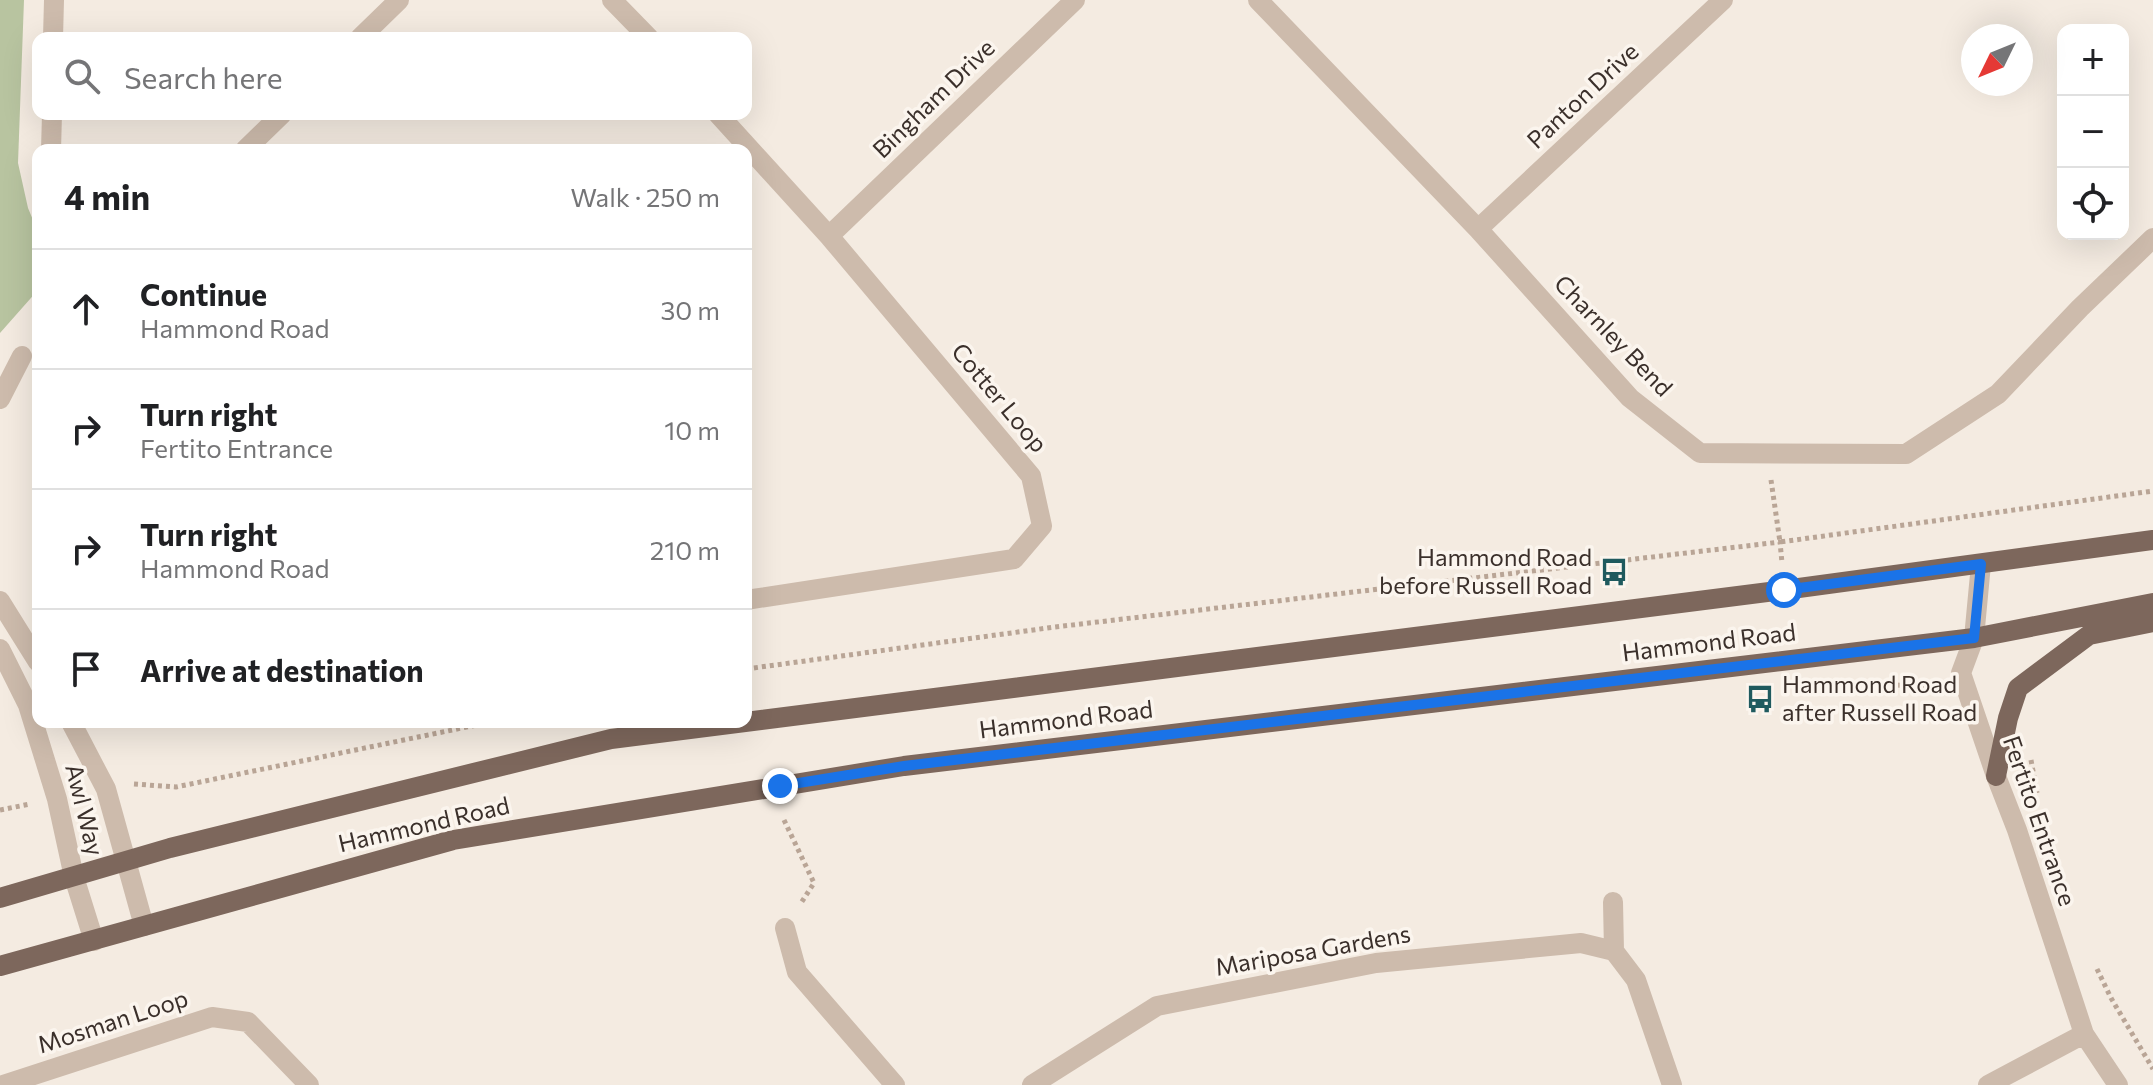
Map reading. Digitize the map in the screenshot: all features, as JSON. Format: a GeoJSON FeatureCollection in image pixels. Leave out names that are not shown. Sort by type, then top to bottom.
{"type":"FeatureCollection","features":[{"type":"Feature","properties":{"kind":"main road","name":"Hammond Road"},"geometry":{"type":"LineString","coordinates":[[752,721],[2153,540]]}},
{"type":"Feature","properties":{"kind":"main road","name":"Hammond Road"},"geometry":{"type":"LineString","coordinates":[[0,966],[453,840],[889,769],[1974,638],[2153,603]]}},
{"type":"Feature","properties":{"kind":"main road"},"geometry":{"type":"LineString","coordinates":[[1996,776],[2008,718],[2018,688],[2089,635],[2153,622]]}},
{"type":"Feature","properties":{"kind":"main road","name":"Hammond Road"},"geometry":{"type":"LineString","coordinates":[[0,898],[170,848],[611,739],[697,728]]}},
{"type":"Feature","properties":{"kind":"street"},"geometry":{"type":"LineString","coordinates":[[53,32],[54,0]]}},
{"type":"Feature","properties":{"kind":"street"},"geometry":{"type":"LineString","coordinates":[[366,32],[399,0]]}},
{"type":"Feature","properties":{"kind":"street","name":"Bingham Drive"},"geometry":{"type":"LineString","coordinates":[[829,236],[1075,0]]}},
{"type":"Feature","properties":{"kind":"street","name":"Charnley Bend"},"geometry":{"type":"LineString","coordinates":[[1258,0],[1478,229],[1630,398],[1700,453],[1906,454],[1998,394],[2080,308],[2153,238]]}},
{"type":"Feature","properties":{"kind":"street","name":"Panton Drive"},"geometry":{"type":"LineString","coordinates":[[1478,229],[1723,0]]}},
{"type":"Feature","properties":{"kind":"street"},"geometry":{"type":"LineString","coordinates":[[617,2],[644,32]]}},
{"type":"Feature","properties":{"kind":"street"},"geometry":{"type":"LineString","coordinates":[[51,144],[52,120]]}},
{"type":"Feature","properties":{"kind":"street"},"geometry":{"type":"LineString","coordinates":[[251,144],[276,120]]}},
{"type":"Feature","properties":{"kind":"street","name":"Cotter Loop"},"geometry":{"type":"LineString","coordinates":[[723,120],[745,144]]}},
{"type":"Feature","properties":{"kind":"street","name":"Cotter Loop"},"geometry":{"type":"LineString","coordinates":[[752,151],[829,236],[1031,476],[1042,526],[1014,559],[752,599]]}},
{"type":"Feature","properties":{"kind":"street"},"geometry":{"type":"LineString","coordinates":[[0,368],[32,347]]}},
{"type":"Feature","properties":{"kind":"street"},"geometry":{"type":"LineString","coordinates":[[0,399],[22,356]]}},
{"type":"Feature","properties":{"kind":"street","name":"Fertito Entrance"},"geometry":{"type":"LineString","coordinates":[[1981,564],[1974,638],[1961,673],[2084,1034],[2118,1085]]}},
{"type":"Feature","properties":{"kind":"street"},"geometry":{"type":"LineString","coordinates":[[0,601],[32,652]]}},
{"type":"Feature","properties":{"kind":"street","name":"Awl Way"},"geometry":{"type":"LineString","coordinates":[[0,649],[32,718]]}},
{"type":"Feature","properties":{"kind":"street","name":"Awl Way"},"geometry":{"type":"LineString","coordinates":[[35,728],[94,941]]}},
{"type":"Feature","properties":{"kind":"street","name":"Awl Way"},"geometry":{"type":"LineString","coordinates":[[74,728],[106,789],[144,926]]}},
{"type":"Feature","properties":{"kind":"street"},"geometry":{"type":"LineString","coordinates":[[1613,902],[1614,951],[1636,980],[1672,1085]]}},
{"type":"Feature","properties":{"kind":"street"},"geometry":{"type":"LineString","coordinates":[[785,928],[797,972],[895,1085]]}},
{"type":"Feature","properties":{"kind":"street","name":"Mariposa Gardens"},"geometry":{"type":"LineString","coordinates":[[1037,1082],[1157,1006],[1376,963],[1581,943],[1614,951]]}},
{"type":"Feature","properties":{"kind":"street","name":"Mosman Loop"},"geometry":{"type":"LineString","coordinates":[[3,1085],[212,1017],[248,1022],[309,1085]]}},
{"type":"Feature","properties":{"kind":"street"},"geometry":{"type":"LineString","coordinates":[[1988,1085],[2084,1034]]}},
{"type":"Feature","properties":{"kind":"path"},"geometry":{"type":"LineString","coordinates":[[1767,453],[1780,542],[2153,491]]}},
{"type":"Feature","properties":{"kind":"path"},"geometry":{"type":"LineString","coordinates":[[106,789],[138,783],[176,787],[462,728]]}},
{"type":"Feature","properties":{"kind":"path"},"geometry":{"type":"LineString","coordinates":[[2029,747],[2039,806]]}},
{"type":"Feature","properties":{"kind":"path"},"geometry":{"type":"LineString","coordinates":[[0,810],[57,799]]}},
{"type":"Feature","properties":{"kind":"path"},"geometry":{"type":"LineString","coordinates":[[784,820],[814,883],[785,928]]}},
{"type":"Feature","properties":{"kind":"path"},"geometry":{"type":"LineString","coordinates":[[2093,960],[2111,998],[2153,1069]]}},
{"type":"Feature","properties":{"kind":"green space"},"geometry":{"type":"Polygon","coordinates":[[[0,0],[24,0],[18,163],[32,218],[32,297],[0,333],[0,0]]]}},
{"type":"Feature","properties":{"kind":"place","name":"Hammond Road before Russell Road"},"geometry":{"type":"Point","coordinates":[1614,572]}},
{"type":"Feature","properties":{"kind":"place","name":"Hammond Road after Russell Road"},"geometry":{"type":"Point","coordinates":[1760,699]}},
{"type":"Feature","properties":{"kind":"route"},"geometry":{"type":"LineString","coordinates":[[780,786],[904,766],[1974,638],[1981,564],[1784,590]]}}]}
